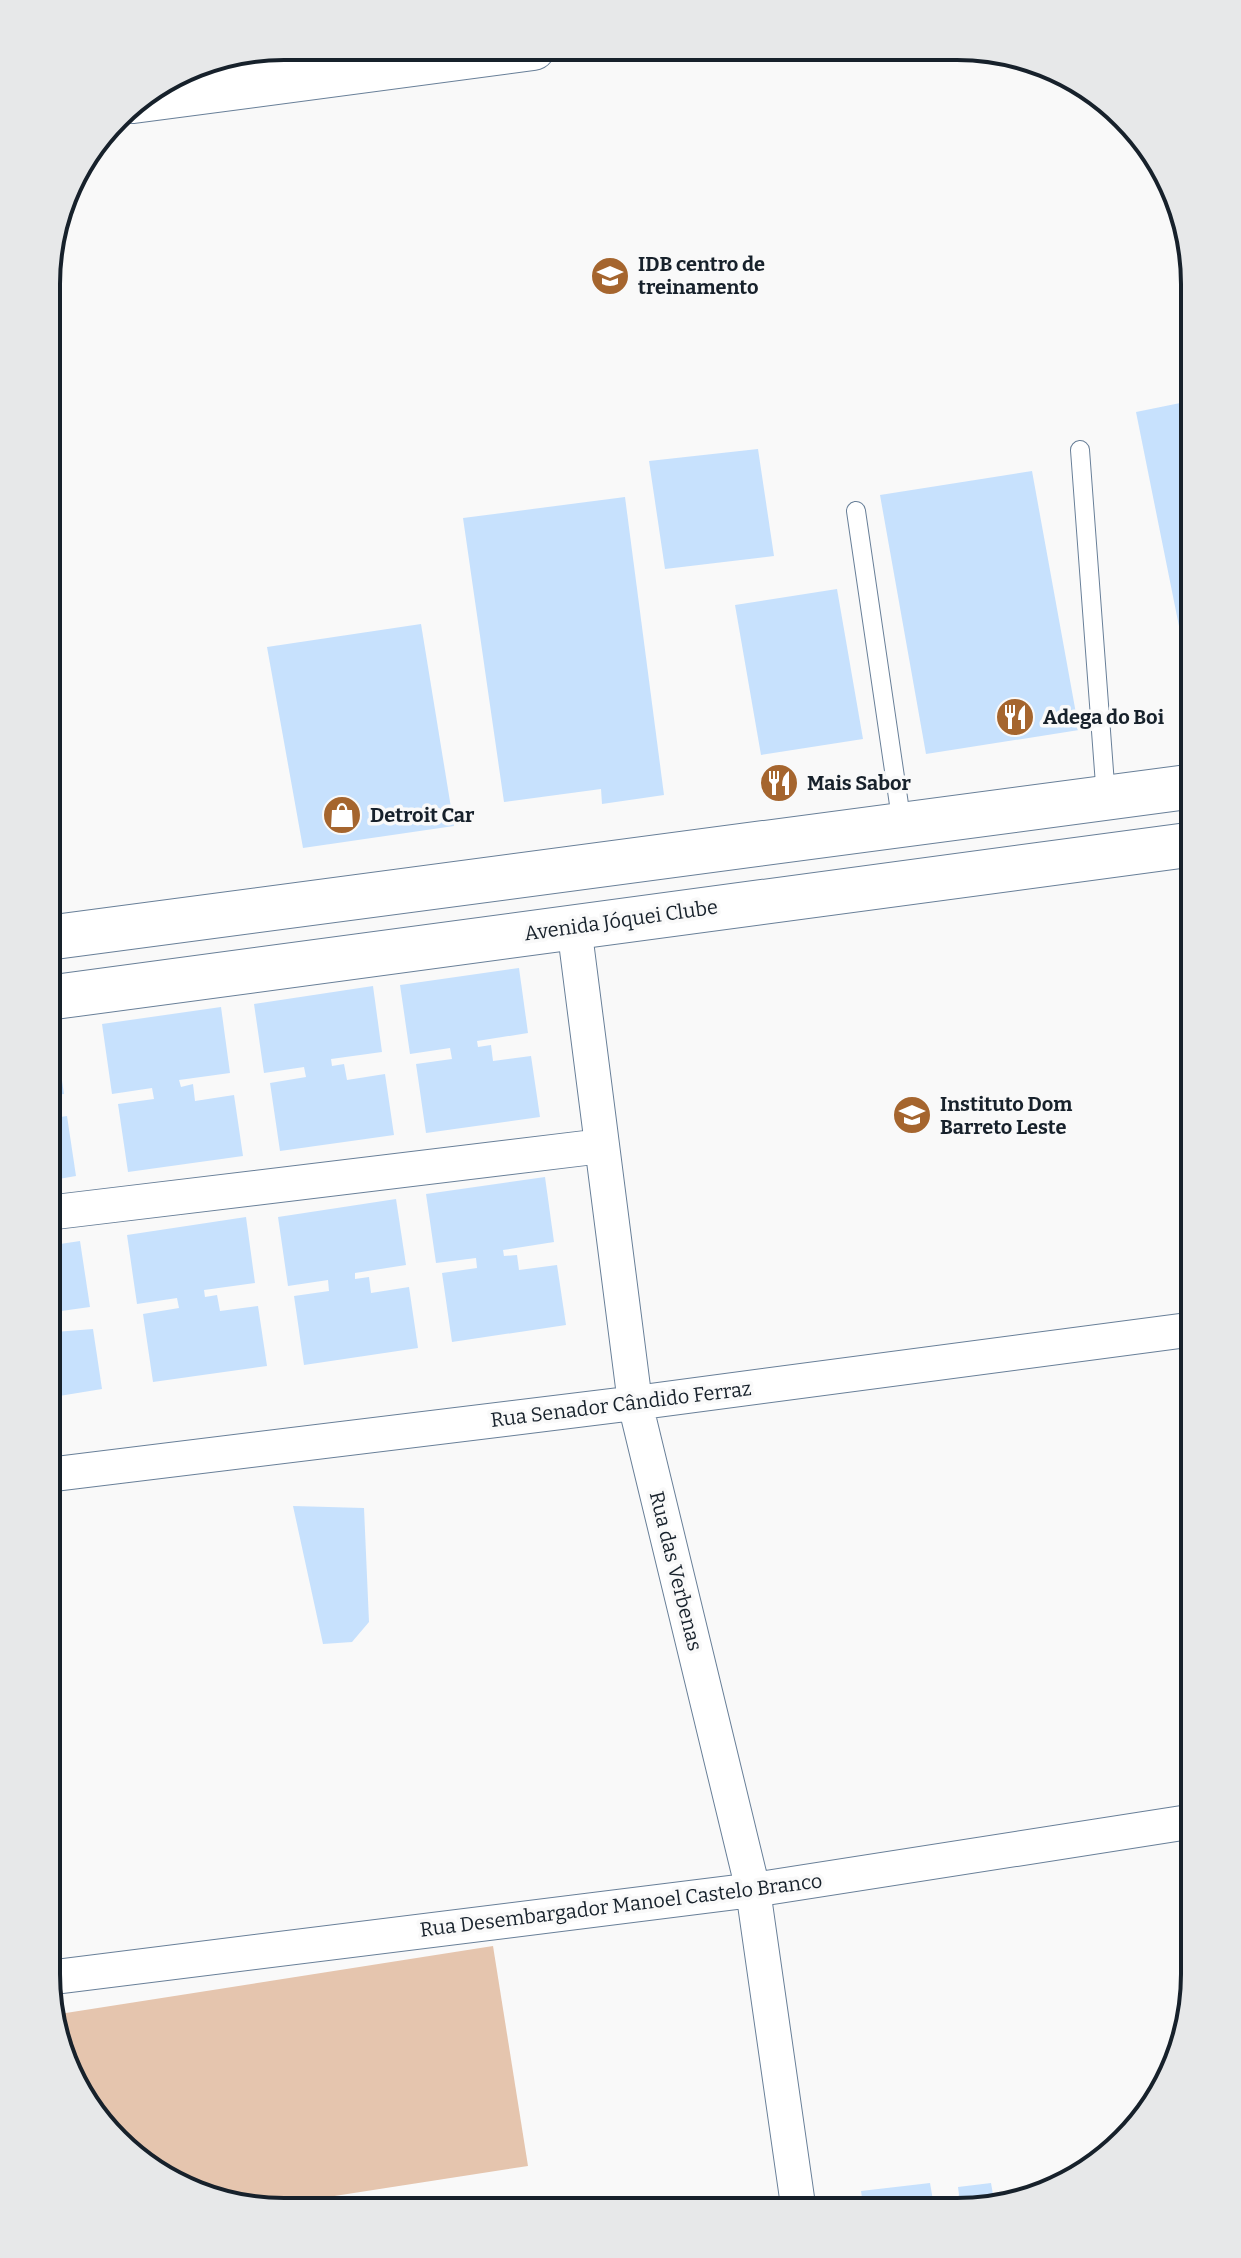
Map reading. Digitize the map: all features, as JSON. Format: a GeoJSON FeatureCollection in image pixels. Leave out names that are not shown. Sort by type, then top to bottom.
{"type":"FeatureCollection","features":[{"type":"Feature","properties":{"kind":"main road"},"geometry":{"type":"LineString","coordinates":[[161,97],[442,60]]}},
{"type":"Feature","properties":{"kind":"main road"},"geometry":{"type":"LineString","coordinates":[[60,936],[1181,788]]}},
{"type":"Feature","properties":{"kind":"main road","name":"Avenida Jóquei Clube"},"geometry":{"type":"LineString","coordinates":[[60,996],[1181,846]]}},
{"type":"Feature","properties":{"kind":"main road"},"geometry":{"type":"LineString","coordinates":[[568,868],[574,926]]}},
{"type":"Feature","properties":{"kind":"street","name":"Rua das Verbenas"},"geometry":{"type":"LineString","coordinates":[[574,926],[635,1403],[753,1890],[797,2198]]}},
{"type":"Feature","properties":{"kind":"street"},"geometry":{"type":"LineString","coordinates":[[60,1211],[602,1146]]}},
{"type":"Feature","properties":{"kind":"street","name":"Rua Senador Cândido Ferraz"},"geometry":{"type":"LineString","coordinates":[[60,1473],[635,1403],[1181,1331]]}},
{"type":"Feature","properties":{"kind":"street","name":"Rua Desembargador Manoel Castelo Branco"},"geometry":{"type":"LineString","coordinates":[[60,1976],[753,1890],[1181,1823]]}},
{"type":"Feature","properties":{"kind":"lane"},"geometry":{"type":"LineString","coordinates":[[1080,450],[1106,798]]}},
{"type":"Feature","properties":{"kind":"lane"},"geometry":{"type":"LineString","coordinates":[[856,511],[902,825]]}},
{"type":"Feature","properties":{"kind":"shaded area"},"geometry":{"type":"Polygon","coordinates":[[[493,1946],[528,2166],[322,2198],[255,2196],[198,2181],[148,2152],[106,2110],[83,2073],[63,2013],[493,1946]]]}},
{"type":"Feature","properties":{"kind":"building"},"geometry":{"type":"Polygon","coordinates":[[[1181,403],[1181,636],[1136,412],[1181,403]]]}},
{"type":"Feature","properties":{"kind":"building"},"geometry":{"type":"Polygon","coordinates":[[[758,449],[774,556],[665,569],[649,461],[758,449]]]}},
{"type":"Feature","properties":{"kind":"building"},"geometry":{"type":"Polygon","coordinates":[[[1032,471],[1079,730],[926,754],[880,495],[1032,471]]]}},
{"type":"Feature","properties":{"kind":"building"},"geometry":{"type":"Polygon","coordinates":[[[625,497],[664,795],[602,804],[601,789],[504,802],[463,518],[625,497]]]}},
{"type":"Feature","properties":{"kind":"building"},"geometry":{"type":"Polygon","coordinates":[[[837,589],[863,739],[761,755],[735,605],[837,589]]]}},
{"type":"Feature","properties":{"kind":"building"},"geometry":{"type":"Polygon","coordinates":[[[421,624],[454,826],[303,848],[267,647],[421,624]]]}},
{"type":"Feature","properties":{"kind":"building"},"geometry":{"type":"Polygon","coordinates":[[[519,968],[528,1033],[477,1041],[478,1047],[491,1045],[493,1061],[531,1056],[540,1117],[426,1133],[416,1064],[452,1059],[450,1048],[410,1054],[400,985],[519,968]]]}},
{"type":"Feature","properties":{"kind":"building"},"geometry":{"type":"Polygon","coordinates":[[[373,986],[382,1052],[331,1059],[332,1066],[344,1064],[347,1080],[385,1074],[394,1135],[280,1151],[270,1083],[306,1077],[304,1067],[264,1073],[254,1004],[373,986]]]}},
{"type":"Feature","properties":{"kind":"building"},"geometry":{"type":"Polygon","coordinates":[[[221,1007],[230,1073],[179,1080],[181,1087],[193,1084],[195,1101],[234,1095],[243,1156],[128,1172],[118,1104],[154,1099],[152,1088],[112,1094],[102,1024],[221,1007]]]}},
{"type":"Feature","properties":{"kind":"building"},"geometry":{"type":"Polygon","coordinates":[[[60,1068],[64,1094],[60,1094],[60,1068]]]}},
{"type":"Feature","properties":{"kind":"building"},"geometry":{"type":"Polygon","coordinates":[[[67,1116],[76,1176],[60,1179],[60,1117],[67,1116]]]}},
{"type":"Feature","properties":{"kind":"building"},"geometry":{"type":"Polygon","coordinates":[[[545,1177],[554,1242],[503,1250],[504,1256],[517,1255],[519,1270],[557,1265],[566,1325],[452,1342],[442,1273],[477,1268],[476,1258],[436,1263],[426,1194],[545,1177]]]}},
{"type":"Feature","properties":{"kind":"building"},"geometry":{"type":"Polygon","coordinates":[[[396,1199],[406,1265],[355,1273],[355,1279],[369,1277],[371,1293],[409,1287],[418,1348],[304,1365],[294,1296],[329,1291],[328,1280],[288,1286],[278,1217],[396,1199]]]}},
{"type":"Feature","properties":{"kind":"building"},"geometry":{"type":"Polygon","coordinates":[[[246,1217],[255,1283],[204,1290],[205,1297],[217,1295],[220,1311],[258,1306],[267,1366],[153,1382],[143,1314],[179,1308],[177,1298],[137,1304],[127,1235],[246,1217]]]}},
{"type":"Feature","properties":{"kind":"building"},"geometry":{"type":"Polygon","coordinates":[[[80,1241],[90,1307],[60,1311],[60,1244],[80,1241]]]}},
{"type":"Feature","properties":{"kind":"building"},"geometry":{"type":"Polygon","coordinates":[[[93,1329],[102,1389],[60,1396],[60,1332],[93,1329]]]}},
{"type":"Feature","properties":{"kind":"building"},"geometry":{"type":"Polygon","coordinates":[[[293,1506],[364,1508],[369,1622],[352,1642],[323,1644],[293,1506]]]}},
{"type":"Feature","properties":{"kind":"building"},"geometry":{"type":"Polygon","coordinates":[[[930,2183],[933,2198],[862,2198],[861,2191],[930,2183]]]}},
{"type":"Feature","properties":{"kind":"building"},"geometry":{"type":"Polygon","coordinates":[[[991,2183],[993,2195],[959,2198],[958,2187],[991,2183]]]}},
{"type":"Feature","properties":{"kind":"place","name":"IDB centro de treinamento"},"geometry":{"type":"Point","coordinates":[610,276]}},
{"type":"Feature","properties":{"kind":"place","name":"Adega do Boi"},"geometry":{"type":"Point","coordinates":[1015,717]}},
{"type":"Feature","properties":{"kind":"place","name":"Mais Sabor"},"geometry":{"type":"Point","coordinates":[779,783]}},
{"type":"Feature","properties":{"kind":"place","name":"Detroit Car"},"geometry":{"type":"Point","coordinates":[342,815]}},
{"type":"Feature","properties":{"kind":"place","name":"Instituto Dom Barreto Leste"},"geometry":{"type":"Point","coordinates":[912,1115]}}]}
